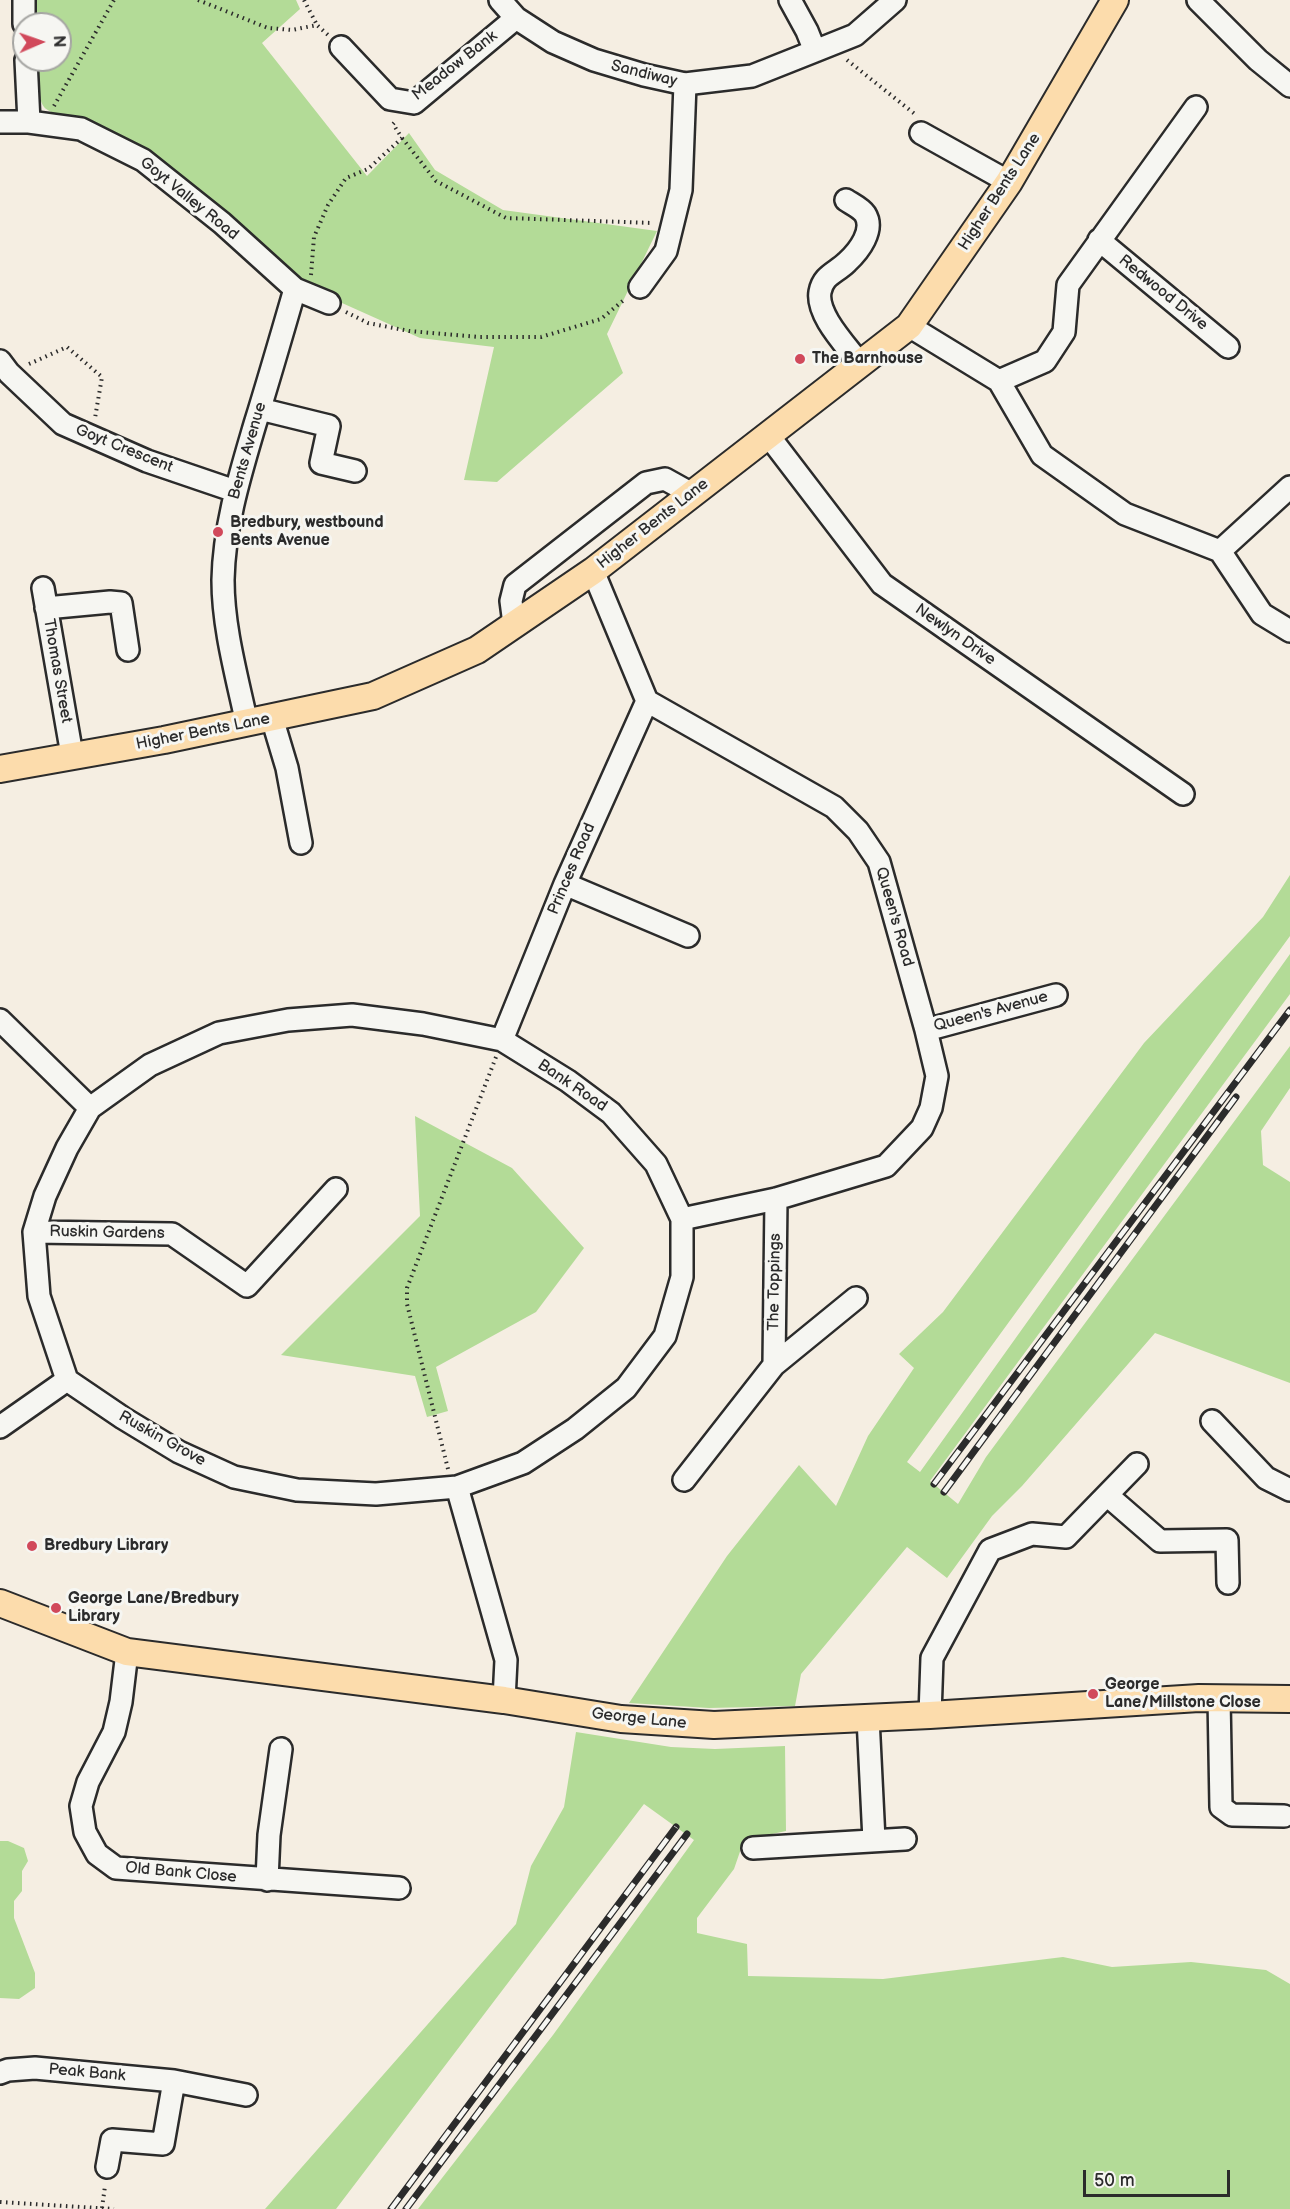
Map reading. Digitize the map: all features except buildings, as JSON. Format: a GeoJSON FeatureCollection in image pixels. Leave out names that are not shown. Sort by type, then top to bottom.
{"type":"FeatureCollection","features":[{"type":"Feature","properties":{"kind":"main road","name":"Higher Bents Lane"},"geometry":{"type":"LineString","coordinates":[[0,769],[247,724],[373,696],[477,650],[592,571],[909,326],[1010,182],[1115,0]]}},
{"type":"Feature","properties":{"kind":"main road","name":"George Lane"},"geometry":{"type":"LineString","coordinates":[[0,1603],[127,1652],[504,1701],[621,1719],[714,1725],[1219,1698],[1290,1699]]}},
{"type":"Feature","properties":{"kind":"street","name":"Sandiway"},"geometry":{"type":"LineString","coordinates":[[500,0],[516,18],[553,42],[594,60],[685,84],[752,76],[823,48],[855,35],[895,0]]}},
{"type":"Feature","properties":{"kind":"street"},"geometry":{"type":"LineString","coordinates":[[790,0],[807,31],[823,48]]}},
{"type":"Feature","properties":{"kind":"street"},"geometry":{"type":"LineString","coordinates":[[1198,0],[1258,60],[1290,86]]}},
{"type":"Feature","properties":{"kind":"street","name":"Meadow Bank"},"geometry":{"type":"LineString","coordinates":[[341,47],[390,99],[414,103],[516,18]]}},
{"type":"Feature","properties":{"kind":"street"},"geometry":{"type":"LineString","coordinates":[[28,72],[36,123]]}},
{"type":"Feature","properties":{"kind":"street"},"geometry":{"type":"LineString","coordinates":[[640,287],[666,251],[681,189],[685,84]]}},
{"type":"Feature","properties":{"kind":"street"},"geometry":{"type":"LineString","coordinates":[[999,381],[1045,360],[1064,332],[1068,285],[1196,108]]}},
{"type":"Feature","properties":{"kind":"street","name":"Goyt Valley Road"},"geometry":{"type":"LineString","coordinates":[[0,122],[36,123],[81,129],[143,160],[222,223],[302,292],[329,303]]}},
{"type":"Feature","properties":{"kind":"street"},"geometry":{"type":"LineString","coordinates":[[921,133],[1010,182]]}},
{"type":"Feature","properties":{"kind":"street"},"geometry":{"type":"LineString","coordinates":[[846,200],[864,212],[870,225],[865,240],[848,262],[825,278],[820,294],[826,318],[860,364]]}},
{"type":"Feature","properties":{"kind":"street","name":"Redwood Drive"},"geometry":{"type":"LineString","coordinates":[[1099,240],[1228,347]]}},
{"type":"Feature","properties":{"kind":"street","name":"Bents Avenue"},"geometry":{"type":"LineString","coordinates":[[247,724],[230,641],[224,580],[227,537],[236,491],[260,409],[302,292]]}},
{"type":"Feature","properties":{"kind":"street"},"geometry":{"type":"LineString","coordinates":[[909,326],[999,381],[1042,455],[1125,514],[1220,551],[1262,614],[1290,631]]}},
{"type":"Feature","properties":{"kind":"street","name":"Goyt Crescent"},"geometry":{"type":"LineString","coordinates":[[3,371],[63,424],[147,461],[236,491]]}},
{"type":"Feature","properties":{"kind":"street"},"geometry":{"type":"LineString","coordinates":[[260,409],[329,426],[321,463],[356,471]]}},
{"type":"Feature","properties":{"kind":"street","name":"Newlyn Drive"},"geometry":{"type":"LineString","coordinates":[[768,435],[882,584],[1183,794]]}},
{"type":"Feature","properties":{"kind":"street"},"geometry":{"type":"LineString","coordinates":[[514,624],[511,601],[515,585],[646,483],[665,479],[692,494]]}},
{"type":"Feature","properties":{"kind":"street"},"geometry":{"type":"LineString","coordinates":[[1220,551],[1290,487]]}},
{"type":"Feature","properties":{"kind":"street"},"geometry":{"type":"LineString","coordinates":[[592,571],[647,701]]}},
{"type":"Feature","properties":{"kind":"street","name":"Thomas Street"},"geometry":{"type":"LineString","coordinates":[[72,755],[45,598],[121,603],[128,650]]}},
{"type":"Feature","properties":{"kind":"street","name":"Princes Road"},"geometry":{"type":"LineString","coordinates":[[502,1040],[565,884],[647,701]]}},
{"type":"Feature","properties":{"kind":"street","name":"Queen's Road"},"geometry":{"type":"LineString","coordinates":[[647,701],[834,807],[858,831],[879,862],[937,1076],[931,1108],[922,1128],[886,1166],[776,1199],[682,1219]]}},
{"type":"Feature","properties":{"kind":"street"},"geometry":{"type":"LineString","coordinates":[[272,718],[287,768],[301,843]]}},
{"type":"Feature","properties":{"kind":"street"},"geometry":{"type":"LineString","coordinates":[[565,884],[688,936]]}},
{"type":"Feature","properties":{"kind":"street","name":"Queen's Avenue"},"geometry":{"type":"LineString","coordinates":[[926,1030],[1056,995]]}},
{"type":"Feature","properties":{"kind":"street","name":"Bank Road"},"geometry":{"type":"LineString","coordinates":[[90,1108],[150,1065],[219,1033],[288,1020],[352,1015],[423,1024],[502,1040],[568,1081],[611,1113],[656,1164],[682,1219],[682,1277],[665,1336],[626,1388],[575,1429],[523,1463],[455,1487]]}},
{"type":"Feature","properties":{"kind":"street"},"geometry":{"type":"LineString","coordinates":[[0,1020],[90,1108],[67,1148],[45,1196],[34,1232],[39,1296],[67,1380],[0,1427]]}},
{"type":"Feature","properties":{"kind":"street","name":"Ruskin Gardens"},"geometry":{"type":"LineString","coordinates":[[34,1232],[172,1234],[248,1286],[336,1190]]}},
{"type":"Feature","properties":{"kind":"street","name":"The Toppings"},"geometry":{"type":"LineString","coordinates":[[774,1365],[776,1199]]}},
{"type":"Feature","properties":{"kind":"street","name":"The Toppings"},"geometry":{"type":"LineString","coordinates":[[684,1480],[774,1365],[856,1298]]}},
{"type":"Feature","properties":{"kind":"street","name":"Ruskin Grove"},"geometry":{"type":"LineString","coordinates":[[67,1380],[178,1452],[234,1477],[308,1491],[376,1494],[455,1487]]}},
{"type":"Feature","properties":{"kind":"street"},"geometry":{"type":"LineString","coordinates":[[1212,1421],[1266,1478],[1290,1490]]}},
{"type":"Feature","properties":{"kind":"street"},"geometry":{"type":"LineString","coordinates":[[930,1715],[932,1658],[990,1550],[1032,1534],[1066,1537],[1137,1464]]}},
{"type":"Feature","properties":{"kind":"street"},"geometry":{"type":"LineString","coordinates":[[455,1487],[506,1660],[504,1701]]}},
{"type":"Feature","properties":{"kind":"street"},"geometry":{"type":"LineString","coordinates":[[1107,1495],[1160,1541],[1227,1540],[1228,1583]]}},
{"type":"Feature","properties":{"kind":"street","name":"Old Bank Close"},"geometry":{"type":"LineString","coordinates":[[127,1652],[121,1702],[114,1732],[88,1782],[81,1806],[85,1832],[97,1854],[116,1868],[399,1888]]}},
{"type":"Feature","properties":{"kind":"street"},"geometry":{"type":"LineString","coordinates":[[1219,1698],[1221,1807],[1232,1815],[1284,1816]]}},
{"type":"Feature","properties":{"kind":"street"},"geometry":{"type":"LineString","coordinates":[[868,1718],[874,1840]]}},
{"type":"Feature","properties":{"kind":"street"},"geometry":{"type":"LineString","coordinates":[[267,1880],[269,1835],[281,1749]]}},
{"type":"Feature","properties":{"kind":"street"},"geometry":{"type":"LineString","coordinates":[[753,1848],[906,1839]]}},
{"type":"Feature","properties":{"kind":"street","name":"Peak Bank"},"geometry":{"type":"LineString","coordinates":[[0,2073],[8,2070],[35,2068],[174,2081],[246,2095]]}},
{"type":"Feature","properties":{"kind":"street"},"geometry":{"type":"LineString","coordinates":[[107,2167],[111,2140],[163,2144],[174,2081]]}},
{"type":"Feature","properties":{"kind":"path"},"geometry":{"type":"LineString","coordinates":[[36,123],[114,0]]}},
{"type":"Feature","properties":{"kind":"path"},"geometry":{"type":"LineString","coordinates":[[198,0],[268,28],[292,30],[317,25]]}},
{"type":"Feature","properties":{"kind":"path"},"geometry":{"type":"LineString","coordinates":[[304,0],[317,25],[341,47]]}},
{"type":"Feature","properties":{"kind":"path"},"geometry":{"type":"LineString","coordinates":[[823,48],[834,50],[923,120],[921,133]]}},
{"type":"Feature","properties":{"kind":"path"},"geometry":{"type":"LineString","coordinates":[[414,103],[393,124],[436,181],[506,218],[673,224]]}},
{"type":"Feature","properties":{"kind":"path"},"geometry":{"type":"LineString","coordinates":[[302,292],[314,237],[328,205],[346,178],[368,169],[402,138]]}},
{"type":"Feature","properties":{"kind":"path"},"geometry":{"type":"LineString","coordinates":[[329,303],[368,323],[409,331],[479,337],[541,337],[602,319],[640,287]]}},
{"type":"Feature","properties":{"kind":"path"},"geometry":{"type":"LineString","coordinates":[[3,371],[67,347],[102,377],[92,437]]}},
{"type":"Feature","properties":{"kind":"path"},"geometry":{"type":"LineString","coordinates":[[455,1487],[407,1304],[407,1288],[502,1040]]}},
{"type":"Feature","properties":{"kind":"path"},"geometry":{"type":"LineString","coordinates":[[0,2202],[114,2209]]}},
{"type":"Feature","properties":{"kind":"green space"},"geometry":{"type":"Polygon","coordinates":[[[37,0],[296,0],[300,9],[262,43],[367,176],[409,133],[435,170],[503,210],[657,231],[607,334],[623,373],[497,482],[464,480],[494,347],[420,338],[293,281],[92,124],[47,110],[40,97],[38,72],[72,72],[72,12],[36,12],[37,0]]]}},
{"type":"Feature","properties":{"kind":"green space"},"geometry":{"type":"Polygon","coordinates":[[[1290,875],[1290,936],[907,1462],[920,1472],[1290,954],[1290,994],[930,1481],[958,1504],[986,1457],[1290,1046],[1290,1088],[1261,1131],[1263,1165],[1290,1182],[1290,1383],[1155,1333],[1022,1486],[992,1516],[947,1578],[907,1547],[801,1674],[795,1706],[709,1708],[629,1703],[727,1556],[799,1465],[836,1506],[868,1436],[914,1368],[899,1354],[943,1312],[1144,1043],[1263,917],[1290,875]]]}},
{"type":"Feature","properties":{"kind":"green space"},"geometry":{"type":"Polygon","coordinates":[[[415,1116],[512,1168],[584,1248],[536,1312],[436,1367],[448,1411],[427,1417],[415,1376],[281,1355],[420,1216],[415,1116]]]}},
{"type":"Feature","properties":{"kind":"green space"},"geometry":{"type":"Polygon","coordinates":[[[576,1732],[671,1747],[715,1749],[785,1746],[786,1831],[744,1840],[734,1869],[697,1918],[697,1933],[747,1944],[748,1976],[883,1979],[1063,1957],[1112,1967],[1191,1962],[1266,1970],[1290,1984],[1290,2209],[418,2209],[553,2035],[694,1840],[644,1804],[336,2209],[265,2209],[516,1924],[531,1866],[564,1807],[576,1732]]]}},
{"type":"Feature","properties":{"kind":"green space"},"geometry":{"type":"Polygon","coordinates":[[[0,1841],[8,1841],[24,1848],[28,1861],[22,1871],[22,1891],[14,1901],[14,1918],[35,1973],[35,1988],[19,1999],[0,1998],[0,1841]]]}},
{"type":"Feature","properties":{"kind":"railway"},"geometry":{"type":"LineString","coordinates":[[934,1484],[1290,1010]]}},
{"type":"Feature","properties":{"kind":"railway"},"geometry":{"type":"LineString","coordinates":[[944,1492],[1236,1097]]}},
{"type":"Feature","properties":{"kind":"railway"},"geometry":{"type":"LineString","coordinates":[[391,2209],[676,1827]]}},
{"type":"Feature","properties":{"kind":"railway"},"geometry":{"type":"LineString","coordinates":[[406,2209],[687,1834]]}},
{"type":"Feature","properties":{"kind":"place","name":"The Barnhouse"},"geometry":{"type":"Point","coordinates":[800,359]}},
{"type":"Feature","properties":{"kind":"place","name":"Bredbury, westbound Bents Avenue"},"geometry":{"type":"Point","coordinates":[218,532]}},
{"type":"Feature","properties":{"kind":"place","name":"Bredbury Library"},"geometry":{"type":"Point","coordinates":[32,1546]}},
{"type":"Feature","properties":{"kind":"place","name":"George Lane/Bredbury Library"},"geometry":{"type":"Point","coordinates":[56,1608]}},
{"type":"Feature","properties":{"kind":"place","name":"George Lane/Millstone Close"},"geometry":{"type":"Point","coordinates":[1093,1694]}}]}
